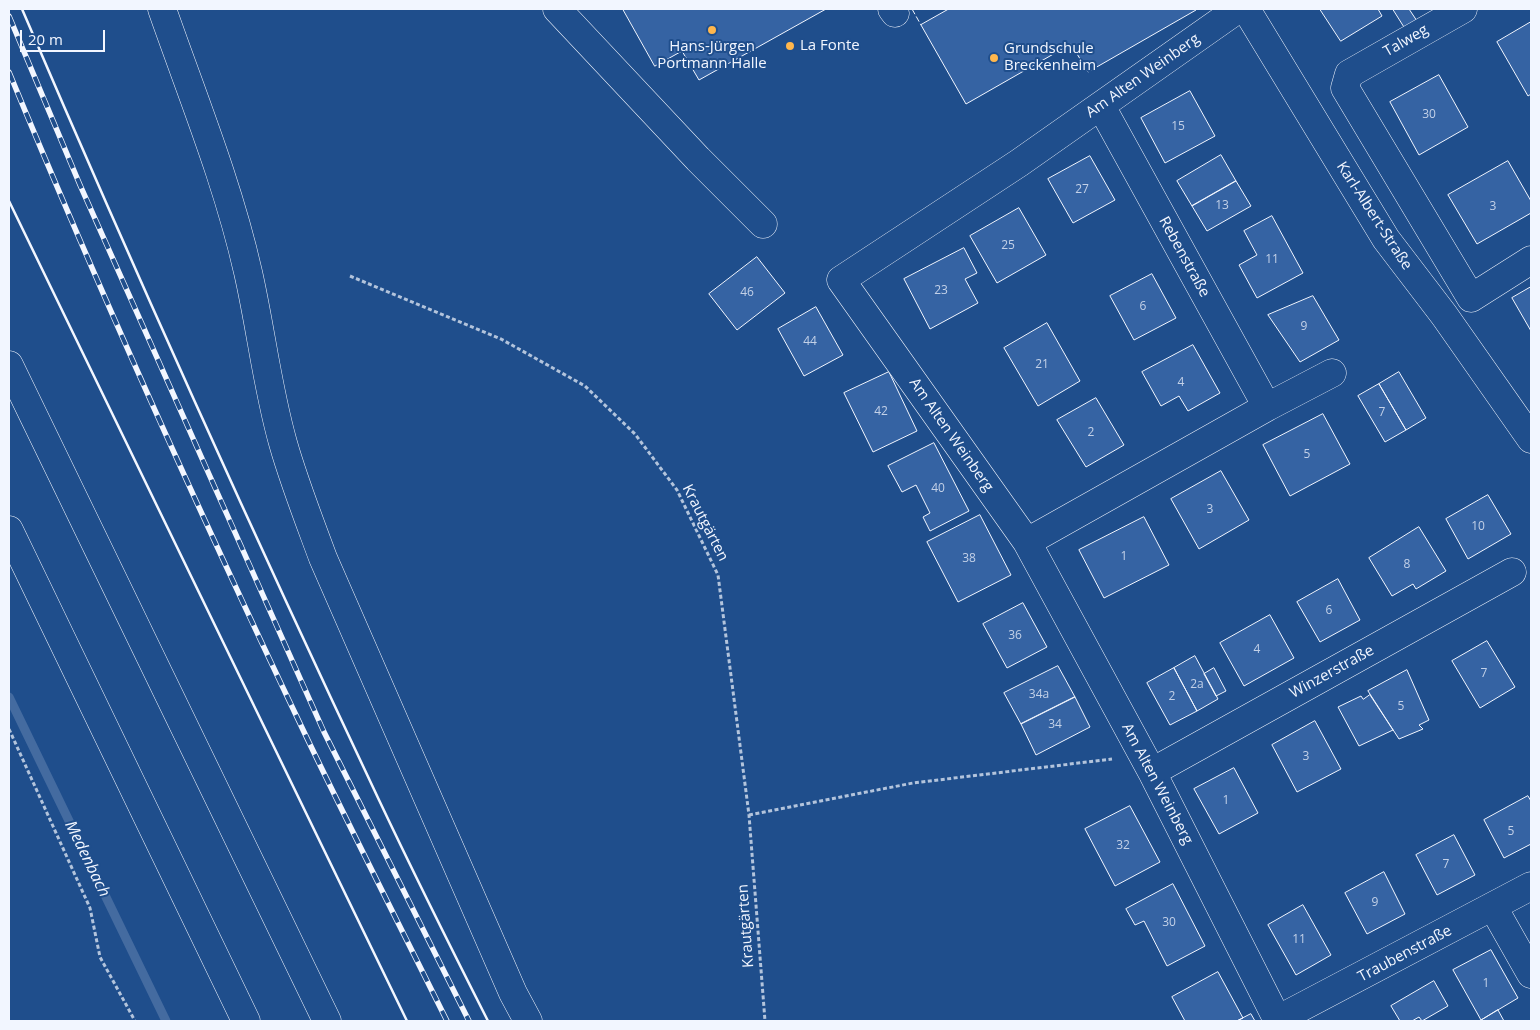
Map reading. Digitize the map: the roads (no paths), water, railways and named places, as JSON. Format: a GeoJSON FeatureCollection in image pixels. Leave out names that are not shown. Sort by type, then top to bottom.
{"type":"FeatureCollection","features":[{"type":"Feature","properties":{"kind":"main road"},"geometry":{"type":"LineString","coordinates":[[162,9],[228,201],[248,271],[267,376],[283,442],[300,498],[331,576],[509,984],[528,1021]]}},
{"type":"Feature","properties":{"kind":"main road"},"geometry":{"type":"LineString","coordinates":[[557,9],[698,159],[763,224]]}},
{"type":"Feature","properties":{"kind":"main road","name":"Am Alten Weinberg"},"geometry":{"type":"LineString","coordinates":[[1238,9],[1019,163],[841,280],[1027,542],[1147,764],[1278,1021]]}},
{"type":"Feature","properties":{"kind":"main road","name":"Karl-Albert-Straße"},"geometry":{"type":"LineString","coordinates":[[1246,9],[1386,239],[1444,315],[1531,439]]}},
{"type":"Feature","properties":{"kind":"main road","name":"Talweg"},"geometry":{"type":"LineString","coordinates":[[1463,9],[1350,74],[1346,88],[1471,298],[1531,260]]}},
{"type":"Feature","properties":{"kind":"main road","name":"Rebenstraße"},"geometry":{"type":"LineString","coordinates":[[1101,106],[1267,407]]}},
{"type":"Feature","properties":{"kind":"main road"},"geometry":{"type":"LineString","coordinates":[[9,365],[327,1021]]}},
{"type":"Feature","properties":{"kind":"main road"},"geometry":{"type":"LineString","coordinates":[[1027,542],[1267,407],[1332,373]]}},
{"type":"Feature","properties":{"kind":"main road"},"geometry":{"type":"LineString","coordinates":[[9,530],[246,1021]]}},
{"type":"Feature","properties":{"kind":"main road","name":"Winzerstraße"},"geometry":{"type":"LineString","coordinates":[[1147,764],[1512,572]]}},
{"type":"Feature","properties":{"kind":"main road","name":"Traubenstraße"},"geometry":{"type":"LineString","coordinates":[[1278,1021],[1531,886]]}},
{"type":"Feature","properties":{"kind":"main road"},"geometry":{"type":"LineString","coordinates":[[1493,907],[1531,974]]}},
{"type":"Feature","properties":{"kind":"waterway","name":"Medenbach"},"geometry":{"type":"LineString","coordinates":[[9,697],[166,1021]]}},
{"type":"Feature","properties":{"kind":"railway"},"geometry":{"type":"LineString","coordinates":[[9,16],[80,185],[324,732],[469,1021]]}},
{"type":"Feature","properties":{"kind":"railway"},"geometry":{"type":"LineString","coordinates":[[9,72],[152,405],[228,570],[322,770],[447,1021]]}},
{"type":"Feature","properties":{"kind":"place","name":"Hans-Jürgen Portmann Halle"},"geometry":{"type":"Point","coordinates":[712,30]}},
{"type":"Feature","properties":{"kind":"place","name":"La Fonte"},"geometry":{"type":"Point","coordinates":[790,46]}},
{"type":"Feature","properties":{"kind":"place","name":"Grundschule Breckenheim"},"geometry":{"type":"Point","coordinates":[994,58]}}]}
